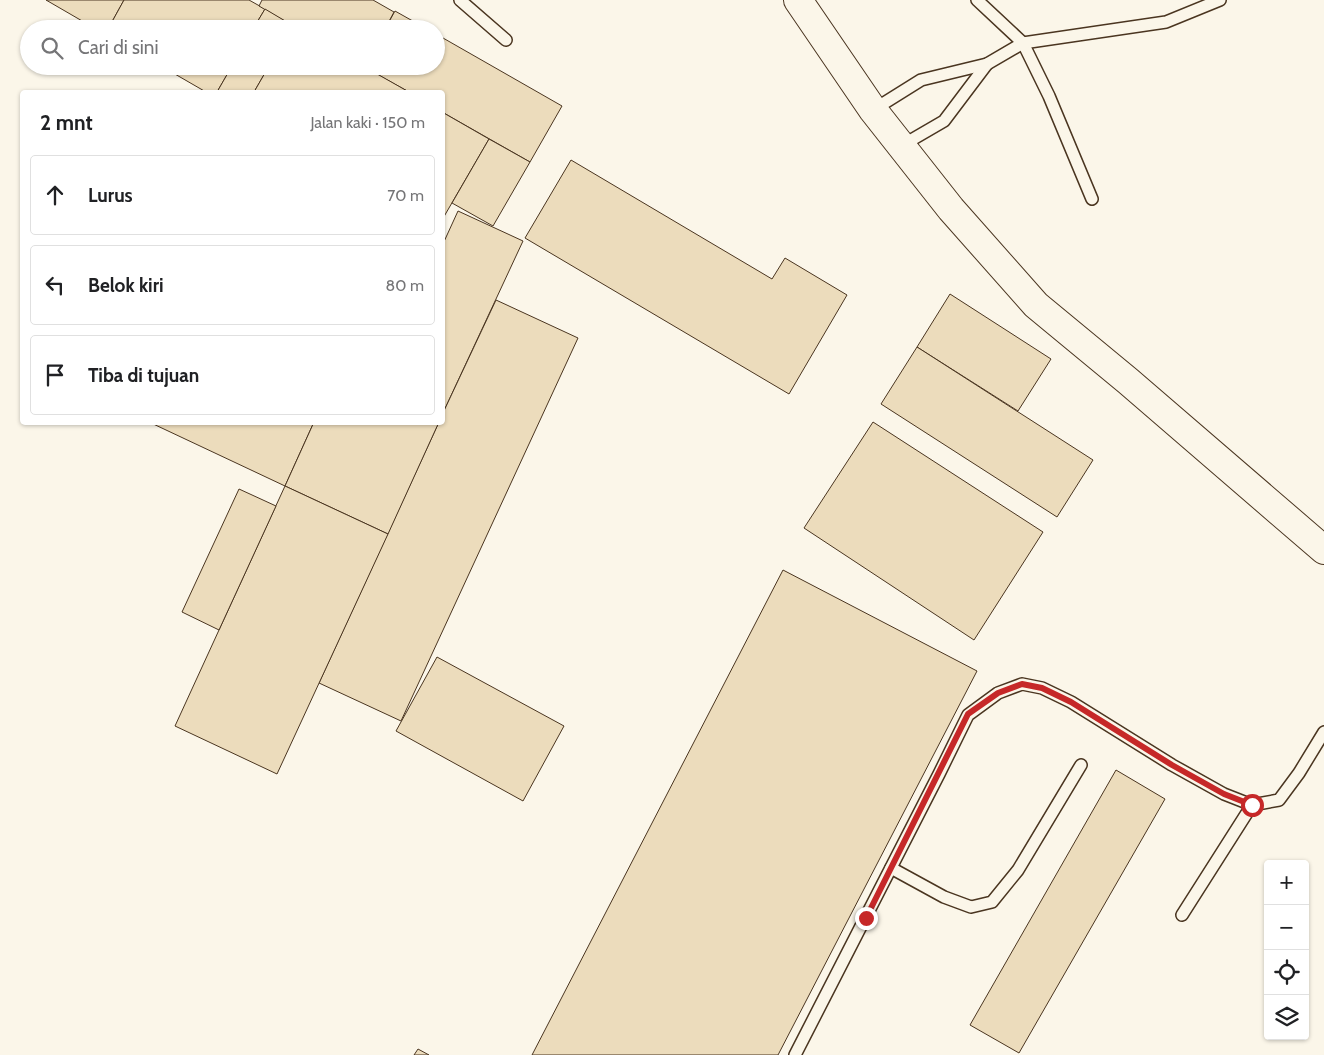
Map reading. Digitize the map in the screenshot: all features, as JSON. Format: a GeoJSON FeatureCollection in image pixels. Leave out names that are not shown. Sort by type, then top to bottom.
{"type":"FeatureCollection","features":[{"type":"Feature","properties":{"kind":"main road"},"geometry":{"type":"LineString","coordinates":[[798,0],[873,110],[901,146],[951,209],[1036,304],[1324,550]]}},
{"type":"Feature","properties":{"kind":"lane"},"geometry":{"type":"LineString","coordinates":[[460,0],[506,40]]}},
{"type":"Feature","properties":{"kind":"lane"},"geometry":{"type":"LineString","coordinates":[[977,0],[1023,43],[1049,96],[1092,199]]}},
{"type":"Feature","properties":{"kind":"lane"},"geometry":{"type":"LineString","coordinates":[[873,110],[921,80],[987,64],[1023,43],[1166,22],[1220,0]]}},
{"type":"Feature","properties":{"kind":"lane"},"geometry":{"type":"LineString","coordinates":[[901,146],[944,121],[987,64]]}},
{"type":"Feature","properties":{"kind":"lane"},"geometry":{"type":"LineString","coordinates":[[795,1055],[968,714],[998,693],[1022,684],[1042,688],[1071,702],[1172,765],[1224,794],[1252,805],[1279,800],[1299,773],[1324,732]]}},
{"type":"Feature","properties":{"kind":"lane"},"geometry":{"type":"LineString","coordinates":[[891,868],[944,897],[971,907],[992,902],[1018,870],[1081,765]]}},
{"type":"Feature","properties":{"kind":"lane"},"geometry":{"type":"LineString","coordinates":[[1182,915],[1252,805]]}},
{"type":"Feature","properties":{"kind":"building"},"geometry":{"type":"Polygon","coordinates":[[[46,0],[124,0],[113,20],[80,20],[46,0]]]}},
{"type":"Feature","properties":{"kind":"building"},"geometry":{"type":"Polygon","coordinates":[[[124,0],[249,0],[265,9],[258,20],[113,20],[124,0]]]}},
{"type":"Feature","properties":{"kind":"building"},"geometry":{"type":"Polygon","coordinates":[[[262,0],[373,0],[394,12],[390,20],[283,20],[259,6],[262,0]]]}},
{"type":"Feature","properties":{"kind":"building"},"geometry":{"type":"Polygon","coordinates":[[[265,9],[284,20],[258,20],[265,9]]]}},
{"type":"Feature","properties":{"kind":"building"},"geometry":{"type":"Polygon","coordinates":[[[395,11],[411,20],[390,20],[395,11]]]}},
{"type":"Feature","properties":{"kind":"building"},"geometry":{"type":"Polygon","coordinates":[[[445,39],[562,106],[530,162],[445,114],[445,90],[405,90],[378,75],[445,75],[445,39]]]}},
{"type":"Feature","properties":{"kind":"building"},"geometry":{"type":"Polygon","coordinates":[[[177,75],[227,75],[218,90],[203,90],[177,75]]]}},
{"type":"Feature","properties":{"kind":"building"},"geometry":{"type":"Polygon","coordinates":[[[227,75],[264,75],[255,90],[218,90],[227,75]]]}},
{"type":"Feature","properties":{"kind":"building"},"geometry":{"type":"Polygon","coordinates":[[[264,75],[379,75],[405,90],[255,90],[264,75]]]}},
{"type":"Feature","properties":{"kind":"building"},"geometry":{"type":"Polygon","coordinates":[[[445,114],[489,139],[445,215],[445,114]]]}},
{"type":"Feature","properties":{"kind":"building"},"geometry":{"type":"Polygon","coordinates":[[[489,139],[530,162],[493,226],[452,203],[489,139]]]}},
{"type":"Feature","properties":{"kind":"building"},"geometry":{"type":"Polygon","coordinates":[[[571,160],[772,279],[785,258],[847,295],[789,394],[525,238],[571,160]]]}},
{"type":"Feature","properties":{"kind":"building"},"geometry":{"type":"Polygon","coordinates":[[[458,211],[523,241],[445,409],[445,239],[458,211]]]}},
{"type":"Feature","properties":{"kind":"building"},"geometry":{"type":"Polygon","coordinates":[[[950,294],[1051,359],[1018,411],[917,347],[950,294]]]}},
{"type":"Feature","properties":{"kind":"building"},"geometry":{"type":"Polygon","coordinates":[[[496,300],[578,338],[401,721],[319,683],[438,425],[445,425],[445,409],[496,300]]]}},
{"type":"Feature","properties":{"kind":"building"},"geometry":{"type":"Polygon","coordinates":[[[917,347],[1093,460],[1057,517],[881,404],[917,347]]]}},
{"type":"Feature","properties":{"kind":"building"},"geometry":{"type":"Polygon","coordinates":[[[873,422],[1043,532],[974,640],[804,528],[873,422]]]}},
{"type":"Feature","properties":{"kind":"building"},"geometry":{"type":"Polygon","coordinates":[[[155,425],[313,425],[285,486],[155,425]]]}},
{"type":"Feature","properties":{"kind":"building"},"geometry":{"type":"Polygon","coordinates":[[[313,425],[438,425],[388,534],[285,486],[313,425]]]}},
{"type":"Feature","properties":{"kind":"building"},"geometry":{"type":"Polygon","coordinates":[[[285,486],[388,534],[277,774],[175,726],[285,486]]]}},
{"type":"Feature","properties":{"kind":"building"},"geometry":{"type":"Polygon","coordinates":[[[239,489],[276,506],[219,630],[182,612],[239,489]]]}},
{"type":"Feature","properties":{"kind":"building"},"geometry":{"type":"Polygon","coordinates":[[[783,570],[977,671],[778,1055],[532,1055],[783,570]]]}},
{"type":"Feature","properties":{"kind":"building"},"geometry":{"type":"Polygon","coordinates":[[[437,657],[564,726],[523,801],[396,731],[437,657]]]}},
{"type":"Feature","properties":{"kind":"building"},"geometry":{"type":"Polygon","coordinates":[[[1116,770],[1165,799],[1019,1053],[970,1025],[1116,770]]]}},
{"type":"Feature","properties":{"kind":"building"},"geometry":{"type":"Polygon","coordinates":[[[418,1049],[429,1055],[414,1055],[418,1049]]]}},
{"type":"Feature","properties":{"kind":"route"},"geometry":{"type":"LineString","coordinates":[[866,918],[968,714],[998,693],[1022,684],[1042,688],[1071,702],[1172,765],[1224,794],[1252,805]]}}]}
